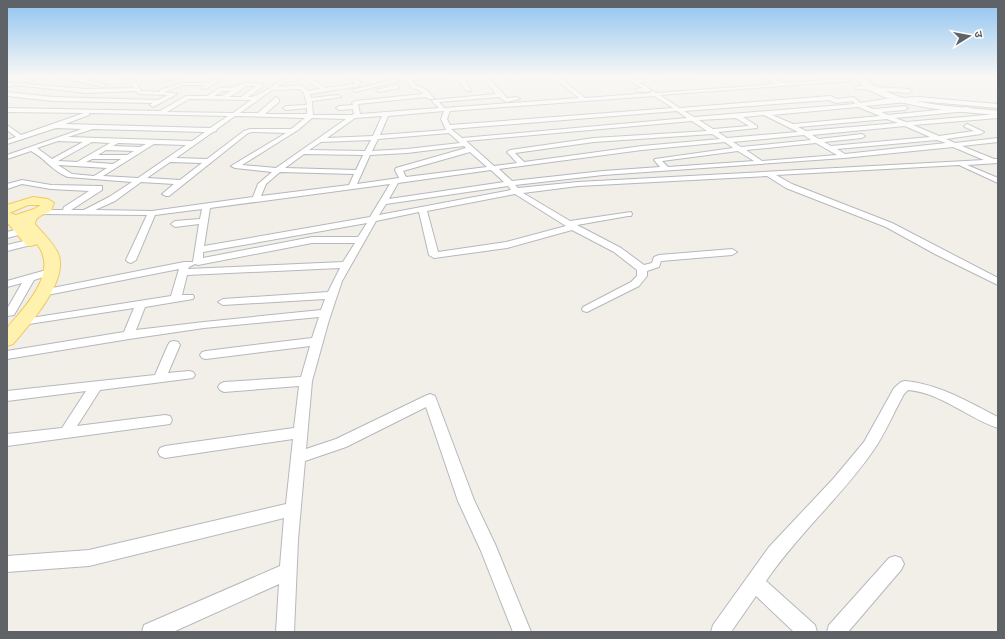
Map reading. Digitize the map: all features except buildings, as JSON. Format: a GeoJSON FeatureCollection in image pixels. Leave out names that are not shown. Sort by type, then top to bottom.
{"type":"FeatureCollection","features":[{"type":"Feature","properties":{"kind":"main road"},"geometry":{"type":"LineString","coordinates":[[952,106],[998,112]]}},
{"type":"Feature","properties":{"kind":"main road"},"geometry":{"type":"LineString","coordinates":[[7,196],[40,208]]}},
{"type":"Feature","properties":{"kind":"main road"},"geometry":{"type":"LineString","coordinates":[[40,208],[9,217],[38,251],[42,261],[40,275]]}},
{"type":"Feature","properties":{"kind":"main road"},"geometry":{"type":"LineString","coordinates":[[7,340],[17,316],[31,296],[40,275],[52,258],[47,248],[28,225],[28,221],[40,208]]}},
{"type":"Feature","properties":{"kind":"main road"},"geometry":{"type":"LineString","coordinates":[[17,316],[42,293],[49,280],[40,275]]}},
{"type":"Feature","properties":{"kind":"street"},"geometry":{"type":"LineString","coordinates":[[142,112],[153,106]]}},
{"type":"Feature","properties":{"kind":"street"},"geometry":{"type":"LineString","coordinates":[[7,109],[161,113],[173,106]]}},
{"type":"Feature","properties":{"kind":"street"},"geometry":{"type":"LineString","coordinates":[[40,208],[67,209],[84,212],[112,199],[214,130],[230,115],[246,106]]}},
{"type":"Feature","properties":{"kind":"street"},"geometry":{"type":"LineString","coordinates":[[260,115],[271,106]]}},
{"type":"Feature","properties":{"kind":"street"},"geometry":{"type":"LineString","coordinates":[[286,108],[296,106]]}},
{"type":"Feature","properties":{"kind":"street"},"geometry":{"type":"LineString","coordinates":[[310,106],[310,117]]}},
{"type":"Feature","properties":{"kind":"street"},"geometry":{"type":"LineString","coordinates":[[339,108],[351,106]]}},
{"type":"Feature","properties":{"kind":"street"},"geometry":{"type":"LineString","coordinates":[[355,106],[356,116]]}},
{"type":"Feature","properties":{"kind":"street"},"geometry":{"type":"LineString","coordinates":[[439,106],[445,112]]}},
{"type":"Feature","properties":{"kind":"street"},"geometry":{"type":"LineString","coordinates":[[445,112],[508,106]]}},
{"type":"Feature","properties":{"kind":"street"},"geometry":{"type":"LineString","coordinates":[[528,106],[532,110]]}},
{"type":"Feature","properties":{"kind":"street"},"geometry":{"type":"LineString","coordinates":[[7,109],[310,117],[532,110],[588,106]]}},
{"type":"Feature","properties":{"kind":"street"},"geometry":{"type":"LineString","coordinates":[[672,106],[740,149],[789,186],[889,225],[938,252],[998,282]]}},
{"type":"Feature","properties":{"kind":"street"},"geometry":{"type":"LineString","coordinates":[[320,140],[375,138],[449,129],[486,121],[541,120],[737,106]]}},
{"type":"Feature","properties":{"kind":"street"},"geometry":{"type":"LineString","coordinates":[[749,106],[792,126],[844,156]]}},
{"type":"Feature","properties":{"kind":"street"},"geometry":{"type":"LineString","coordinates":[[796,106],[832,123]]}},
{"type":"Feature","properties":{"kind":"street"},"geometry":{"type":"LineString","coordinates":[[302,152],[367,153],[407,151],[462,142],[553,132],[850,106]]}},
{"type":"Feature","properties":{"kind":"street"},"geometry":{"type":"LineString","coordinates":[[861,106],[996,161]]}},
{"type":"Feature","properties":{"kind":"street"},"geometry":{"type":"LineString","coordinates":[[859,112],[873,111],[897,106]]}},
{"type":"Feature","properties":{"kind":"street"},"geometry":{"type":"LineString","coordinates":[[912,106],[939,113]]}},
{"type":"Feature","properties":{"kind":"street"},"geometry":{"type":"LineString","coordinates":[[988,106],[998,112]]}},
{"type":"Feature","properties":{"kind":"street"},"geometry":{"type":"LineString","coordinates":[[792,126],[890,118],[969,108],[998,106]]}},
{"type":"Feature","properties":{"kind":"street"},"geometry":{"type":"LineString","coordinates":[[7,117],[24,110]]}},
{"type":"Feature","properties":{"kind":"street"},"geometry":{"type":"LineString","coordinates":[[594,111],[657,160],[665,168]]}},
{"type":"Feature","properties":{"kind":"street"},"geometry":{"type":"LineString","coordinates":[[7,142],[56,126],[92,112]]}},
{"type":"Feature","properties":{"kind":"street"},"geometry":{"type":"LineString","coordinates":[[445,112],[444,119],[449,129],[470,150],[510,183],[516,191],[571,225],[625,254],[642,269],[642,276],[635,284],[588,309]]}},
{"type":"Feature","properties":{"kind":"street"},"geometry":{"type":"LineString","coordinates":[[352,187],[386,114]]}},
{"type":"Feature","properties":{"kind":"street"},"geometry":{"type":"LineString","coordinates":[[536,115],[553,132]]}},
{"type":"Feature","properties":{"kind":"street"},"geometry":{"type":"LineString","coordinates":[[257,200],[257,191],[261,183],[302,152],[356,116]]}},
{"type":"Feature","properties":{"kind":"street"},"geometry":{"type":"LineString","coordinates":[[523,165],[510,152],[594,140],[755,128],[738,116]]}},
{"type":"Feature","properties":{"kind":"street"},"geometry":{"type":"LineString","coordinates":[[800,117],[817,116]]}},
{"type":"Feature","properties":{"kind":"street"},"geometry":{"type":"LineString","coordinates":[[40,208],[84,212],[152,213],[523,165],[642,148],[998,116]]}},
{"type":"Feature","properties":{"kind":"street"},"geometry":{"type":"LineString","coordinates":[[310,117],[293,131],[236,166],[278,170],[358,172]]}},
{"type":"Feature","properties":{"kind":"street"},"geometry":{"type":"LineString","coordinates":[[982,117],[998,123]]}},
{"type":"Feature","properties":{"kind":"street"},"geometry":{"type":"LineString","coordinates":[[959,127],[998,123]]}},
{"type":"Feature","properties":{"kind":"street"},"geometry":{"type":"LineString","coordinates":[[56,126],[214,130]]}},
{"type":"Feature","properties":{"kind":"street"},"geometry":{"type":"LineString","coordinates":[[829,148],[937,138],[981,132],[967,126]]}},
{"type":"Feature","properties":{"kind":"street"},"geometry":{"type":"LineString","coordinates":[[7,127],[20,138]]}},
{"type":"Feature","properties":{"kind":"street"},"geometry":{"type":"LineString","coordinates":[[7,157],[92,127]]}},
{"type":"Feature","properties":{"kind":"street"},"geometry":{"type":"LineString","coordinates":[[903,132],[951,128]]}},
{"type":"Feature","properties":{"kind":"street"},"geometry":{"type":"LineString","coordinates":[[166,194],[248,130],[293,131]]}},
{"type":"Feature","properties":{"kind":"street"},"geometry":{"type":"LineString","coordinates":[[657,160],[816,140],[872,135]]}},
{"type":"Feature","properties":{"kind":"street"},"geometry":{"type":"LineString","coordinates":[[57,139],[194,143]]}},
{"type":"Feature","properties":{"kind":"street"},"geometry":{"type":"LineString","coordinates":[[52,163],[92,140]]}},
{"type":"Feature","properties":{"kind":"street"},"geometry":{"type":"LineString","coordinates":[[383,202],[510,183],[603,173],[836,157],[998,140]]}},
{"type":"Feature","properties":{"kind":"street"},"geometry":{"type":"LineString","coordinates":[[78,164],[118,141]]}},
{"type":"Feature","properties":{"kind":"street"},"geometry":{"type":"LineString","coordinates":[[95,178],[153,142]]}},
{"type":"Feature","properties":{"kind":"street"},"geometry":{"type":"LineString","coordinates":[[762,147],[787,161]]}},
{"type":"Feature","properties":{"kind":"street"},"geometry":{"type":"LineString","coordinates":[[31,148],[40,153],[65,175],[140,181],[181,182]]}},
{"type":"Feature","properties":{"kind":"street"},"geometry":{"type":"LineString","coordinates":[[105,148],[141,149]]}},
{"type":"Feature","properties":{"kind":"street"},"geometry":{"type":"LineString","coordinates":[[285,632],[294,509],[306,381],[325,313],[337,281],[383,202],[399,180],[399,170],[470,150]]}},
{"type":"Feature","properties":{"kind":"street"},"geometry":{"type":"LineString","coordinates":[[443,161],[478,156]]}},
{"type":"Feature","properties":{"kind":"street"},"geometry":{"type":"LineString","coordinates":[[91,157],[128,158]]}},
{"type":"Feature","properties":{"kind":"street"},"geometry":{"type":"LineString","coordinates":[[836,157],[859,169]]}},
{"type":"Feature","properties":{"kind":"street"},"geometry":{"type":"LineString","coordinates":[[170,160],[208,161]]}},
{"type":"Feature","properties":{"kind":"street"},"geometry":{"type":"LineString","coordinates":[[199,250],[423,210],[516,191],[578,184],[996,161]]}},
{"type":"Feature","properties":{"kind":"street"},"geometry":{"type":"LineString","coordinates":[[52,163],[115,166]]}},
{"type":"Feature","properties":{"kind":"street"},"geometry":{"type":"LineString","coordinates":[[959,164],[998,181]]}},
{"type":"Feature","properties":{"kind":"street"},"geometry":{"type":"LineString","coordinates":[[67,209],[112,179]]}},
{"type":"Feature","properties":{"kind":"street"},"geometry":{"type":"LineString","coordinates":[[7,187],[22,182],[51,187],[97,189]]}},
{"type":"Feature","properties":{"kind":"street"},"geometry":{"type":"LineString","coordinates":[[198,262],[206,207]]}},
{"type":"Feature","properties":{"kind":"street"},"geometry":{"type":"LineString","coordinates":[[423,210],[434,255],[507,245],[571,225],[628,214]]}},
{"type":"Feature","properties":{"kind":"street"},"geometry":{"type":"LineString","coordinates":[[132,260],[152,213]]}},
{"type":"Feature","properties":{"kind":"street"},"geometry":{"type":"LineString","coordinates":[[176,224],[204,221]]}},
{"type":"Feature","properties":{"kind":"street"},"geometry":{"type":"LineString","coordinates":[[299,232],[303,241]]}},
{"type":"Feature","properties":{"kind":"street"},"geometry":{"type":"LineString","coordinates":[[7,235],[27,237]]}},
{"type":"Feature","properties":{"kind":"street"},"geometry":{"type":"LineString","coordinates":[[7,248],[27,237]]}},
{"type":"Feature","properties":{"kind":"street"},"geometry":{"type":"LineString","coordinates":[[176,299],[184,269],[198,262],[303,241],[322,239],[361,240]]}},
{"type":"Feature","properties":{"kind":"street"},"geometry":{"type":"LineString","coordinates":[[642,269],[654,267],[657,259],[659,258],[732,252]]}},
{"type":"Feature","properties":{"kind":"street"},"geometry":{"type":"LineString","coordinates":[[42,293],[184,269],[346,265]]}},
{"type":"Feature","properties":{"kind":"street"},"geometry":{"type":"LineString","coordinates":[[7,284],[40,275]]}},
{"type":"Feature","properties":{"kind":"street"},"geometry":{"type":"LineString","coordinates":[[223,302],[332,295]]}},
{"type":"Feature","properties":{"kind":"street"},"geometry":{"type":"LineString","coordinates":[[17,316],[141,304],[189,297]]}},
{"type":"Feature","properties":{"kind":"street"},"geometry":{"type":"LineString","coordinates":[[129,335],[141,304]]}},
{"type":"Feature","properties":{"kind":"street"},"geometry":{"type":"LineString","coordinates":[[7,355],[129,335],[204,325],[325,313]]}},
{"type":"Feature","properties":{"kind":"street"},"geometry":{"type":"LineString","coordinates":[[206,355],[317,341]]}},
{"type":"Feature","properties":{"kind":"street"},"geometry":{"type":"LineString","coordinates":[[159,379],[174,345]]}},
{"type":"Feature","properties":{"kind":"street"},"geometry":{"type":"LineString","coordinates":[[7,396],[189,375]]}},
{"type":"Feature","properties":{"kind":"street"},"geometry":{"type":"LineString","coordinates":[[224,387],[306,381]]}},
{"type":"Feature","properties":{"kind":"street"},"geometry":{"type":"LineString","coordinates":[[720,632],[775,553],[838,484],[869,446],[899,391],[905,385],[917,385],[998,423]]}},
{"type":"Feature","properties":{"kind":"street"},"geometry":{"type":"LineString","coordinates":[[66,433],[95,387]]}},
{"type":"Feature","properties":{"kind":"street"},"geometry":{"type":"LineString","coordinates":[[299,457],[340,443],[430,399],[466,502],[488,550],[522,632]]}},
{"type":"Feature","properties":{"kind":"street"},"geometry":{"type":"LineString","coordinates":[[7,440],[165,420]]}},
{"type":"Feature","properties":{"kind":"street"},"geometry":{"type":"LineString","coordinates":[[165,452],[301,432]]}},
{"type":"Feature","properties":{"kind":"street"},"geometry":{"type":"LineString","coordinates":[[7,564],[96,557],[294,509]]}},
{"type":"Feature","properties":{"kind":"street"},"geometry":{"type":"LineString","coordinates":[[836,632],[895,564]]}},
{"type":"Feature","properties":{"kind":"street"},"geometry":{"type":"LineString","coordinates":[[151,632],[289,571]]}},
{"type":"Feature","properties":{"kind":"street"},"geometry":{"type":"LineString","coordinates":[[754,582],[808,632]]}}]}
